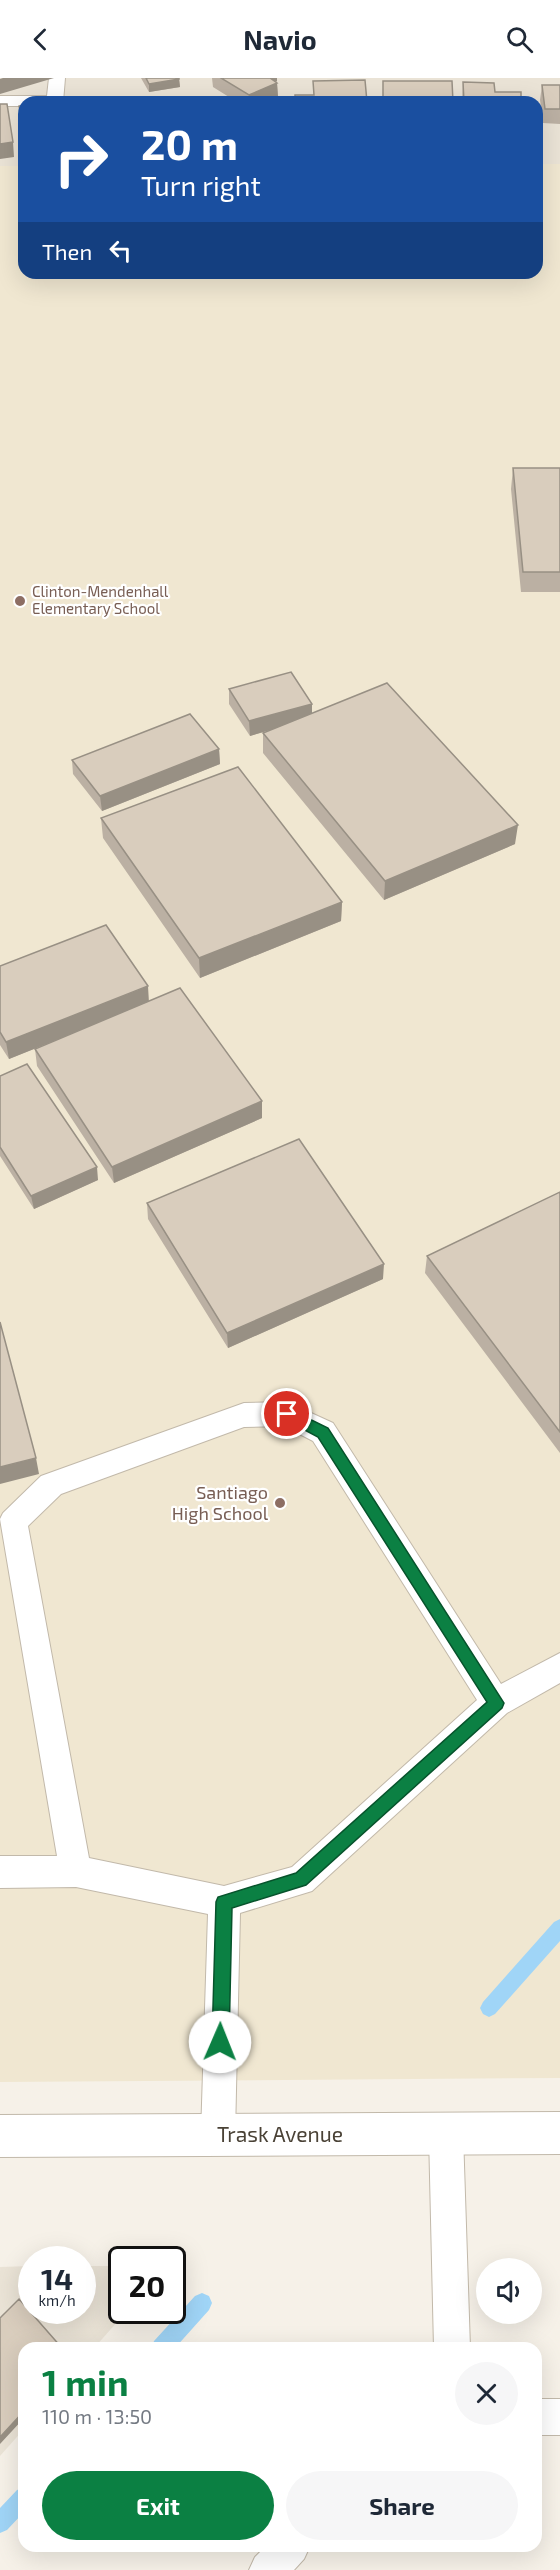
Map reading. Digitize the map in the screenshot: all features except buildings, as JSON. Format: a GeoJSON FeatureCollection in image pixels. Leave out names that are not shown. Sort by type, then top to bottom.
{"type":"FeatureCollection","features":[{"type":"Feature","properties":{"kind":"street","name":"Trask Avenue"},"geometry":{"type":"LineString","coordinates":[[0,2136],[560,2133]]}},
{"type":"Feature","properties":{"kind":"lane"},"geometry":{"type":"LineString","coordinates":[[55,96],[57,78]]}},
{"type":"Feature","properties":{"kind":"lane"},"geometry":{"type":"LineString","coordinates":[[0,101],[18,101]]}},
{"type":"Feature","properties":{"kind":"lane"},"geometry":{"type":"LineString","coordinates":[[76,1871],[13,1522],[51,1485],[244,1415],[287,1414],[323,1432],[496,1703]]}},
{"type":"Feature","properties":{"kind":"lane"},"geometry":{"type":"LineString","coordinates":[[0,1872],[76,1871],[224,1902],[301,1880],[496,1703],[560,1668]]}},
{"type":"Feature","properties":{"kind":"lane"},"geometry":{"type":"LineString","coordinates":[[218,2135],[224,1902]]}},
{"type":"Feature","properties":{"kind":"lane"},"geometry":{"type":"LineString","coordinates":[[446,2134],[452,2342]]}},
{"type":"Feature","properties":{"kind":"lane"},"geometry":{"type":"LineString","coordinates":[[542,2417],[560,2417]]}},
{"type":"Feature","properties":{"kind":"lane"},"geometry":{"type":"LineString","coordinates":[[268,2570],[285,2552]]}},
{"type":"Feature","properties":{"kind":"shaded area"},"geometry":{"type":"Polygon","coordinates":[[[0,78],[560,78],[560,164],[543,164],[543,96],[18,96],[18,166],[0,166],[0,78]]]}},
{"type":"Feature","properties":{"kind":"shaded area","name":"Santiago High School"},"geometry":{"type":"Polygon","coordinates":[[[543,164],[560,164],[560,2078],[0,2082],[0,166],[18,166],[18,279],[543,279],[543,164]]]}},
{"type":"Feature","properties":{"kind":"shaded area"},"geometry":{"type":"Polygon","coordinates":[[[18,2266],[18,2324],[96,2324],[96,2266],[108,2266],[108,2324],[115,2324],[99,2342],[18,2342],[18,2436],[0,2456],[0,2267],[18,2266]]]}},
{"type":"Feature","properties":{"kind":"waterway"},"geometry":{"type":"LineString","coordinates":[[489,2008],[560,1928]]}},
{"type":"Feature","properties":{"kind":"waterway"},"geometry":{"type":"LineString","coordinates":[[166,2342],[202,2303]]}},
{"type":"Feature","properties":{"kind":"waterway"},"geometry":{"type":"LineString","coordinates":[[0,2523],[18,2504]]}},
{"type":"Feature","properties":{"kind":"place","name":"Clinton-Mendenhall Elementary School"},"geometry":{"type":"Point","coordinates":[20,601]}},
{"type":"Feature","properties":{"kind":"place","name":"Santiago High School"},"geometry":{"type":"Point","coordinates":[280,1503]}},
{"type":"Feature","properties":{"kind":"route"},"geometry":{"type":"LineString","coordinates":[[220,2042],[224,1902],[301,1880],[496,1703],[323,1432],[287,1414]]}}]}
